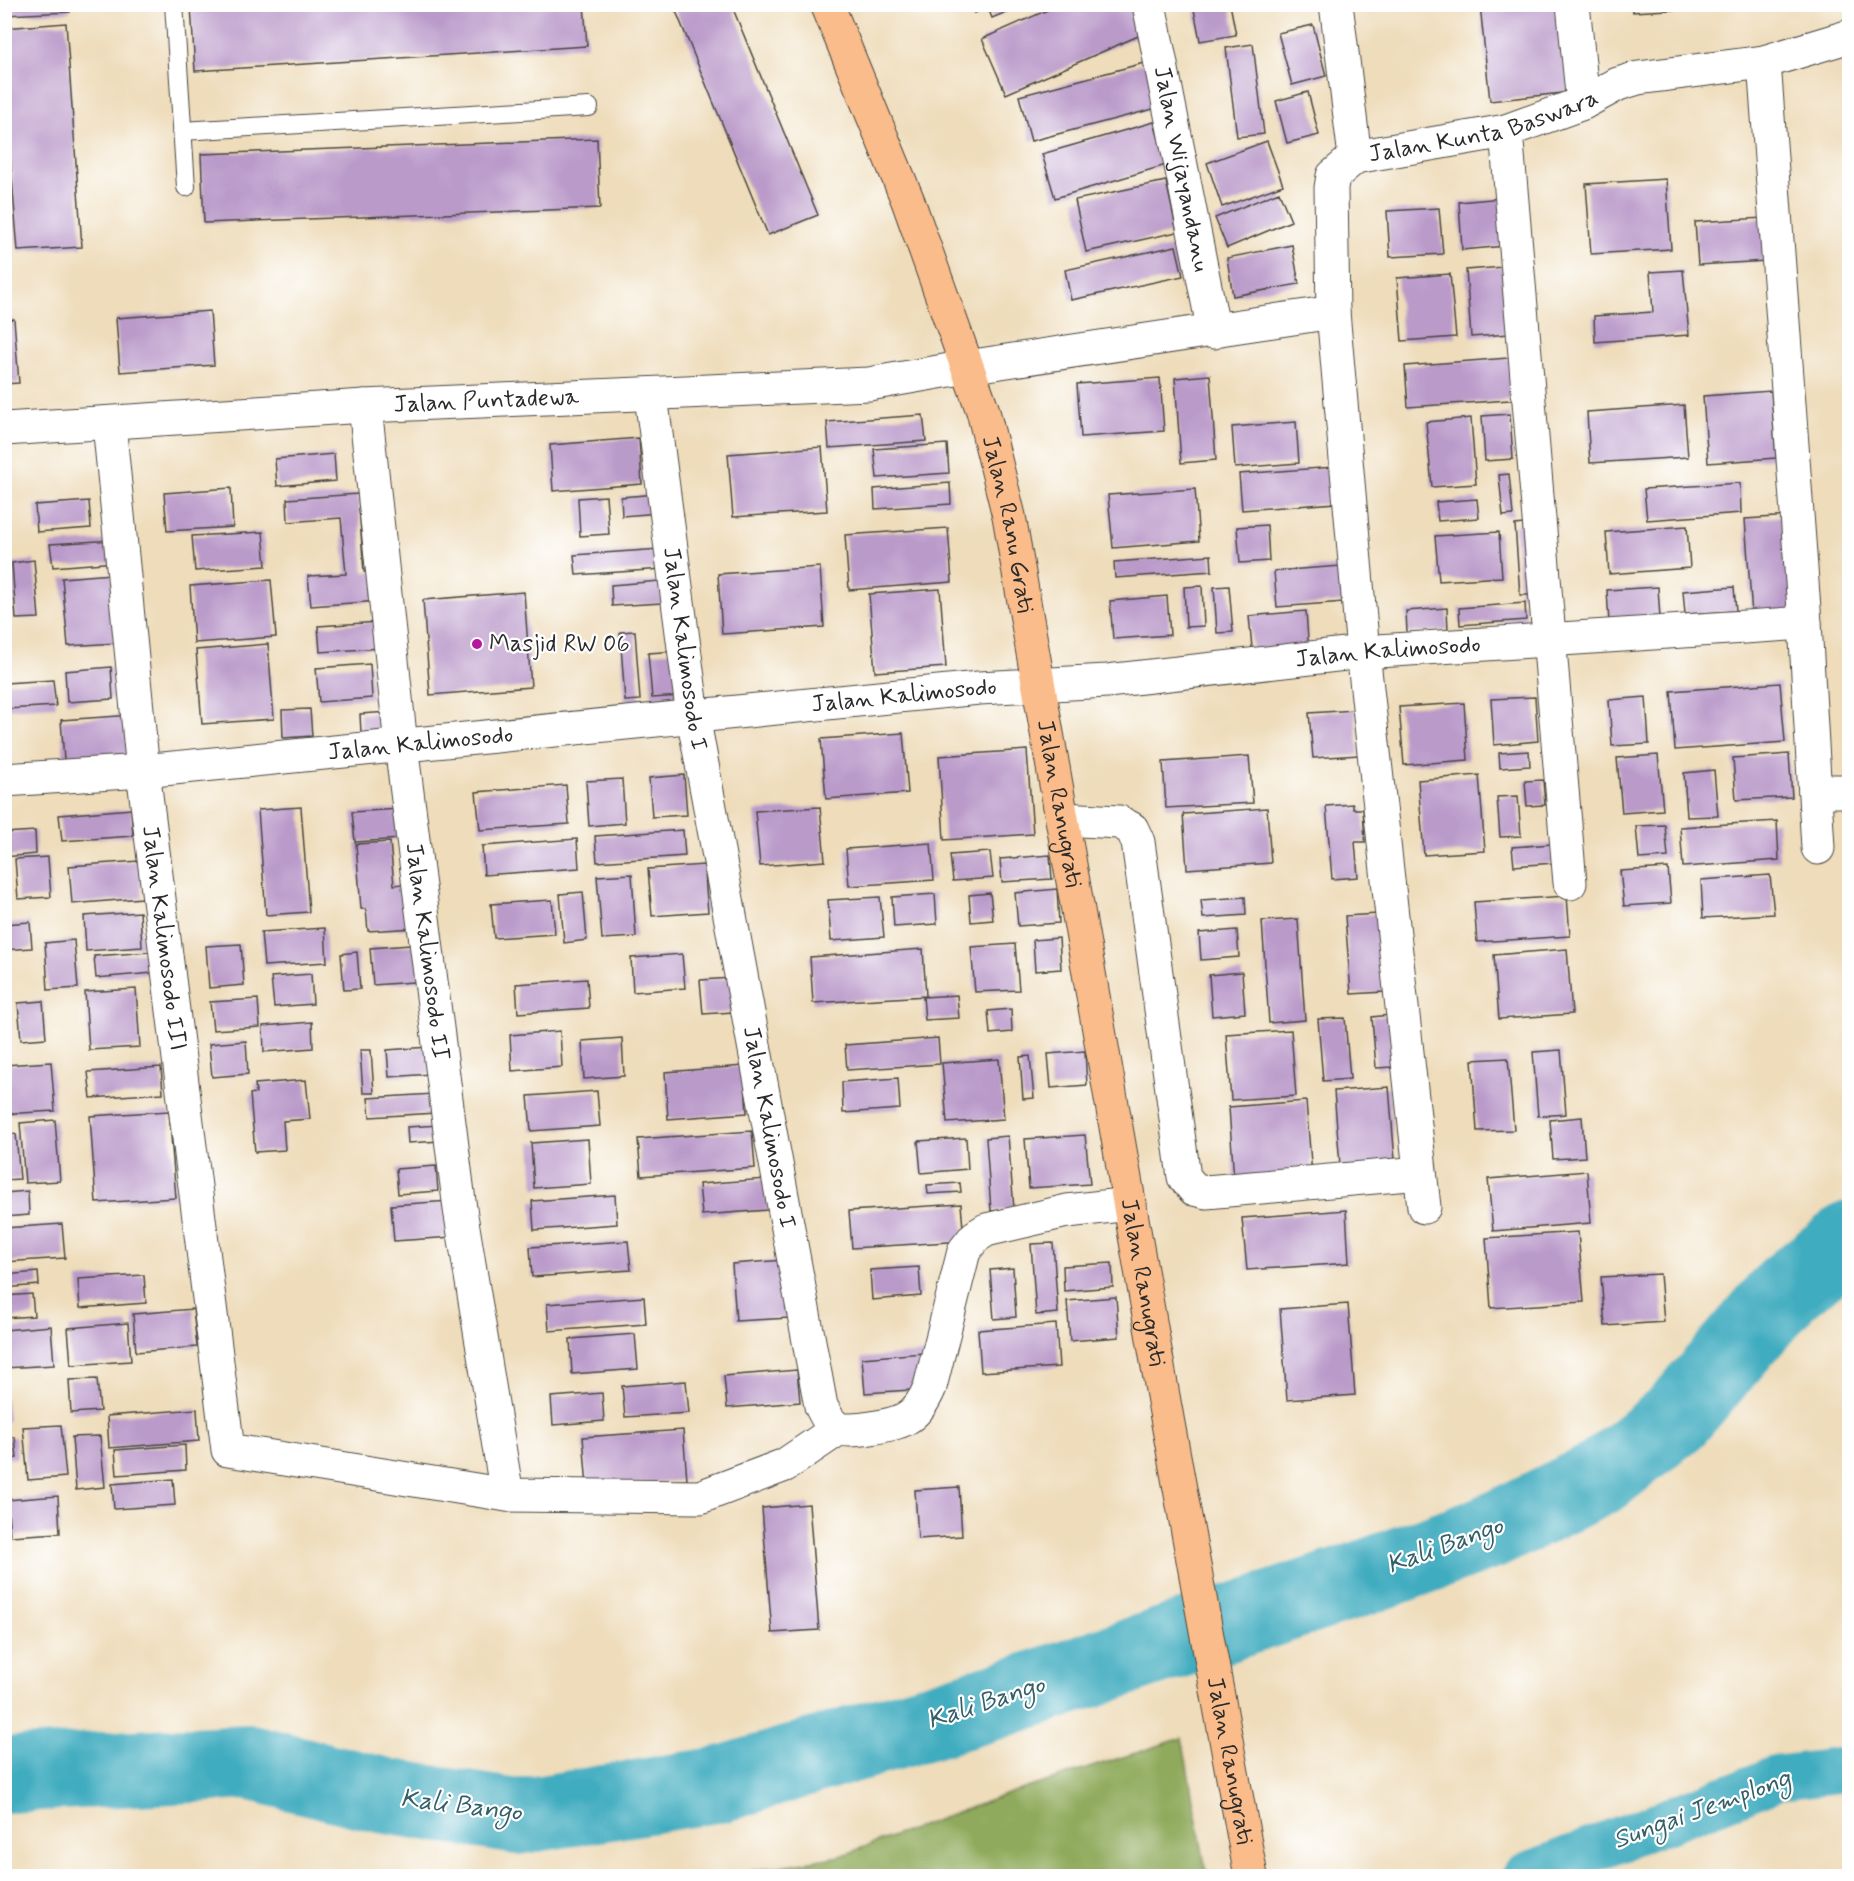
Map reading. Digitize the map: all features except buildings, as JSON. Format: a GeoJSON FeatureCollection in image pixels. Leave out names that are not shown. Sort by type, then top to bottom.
{"type":"FeatureCollection","features":[{"type":"Feature","properties":{"kind":"main road","name":"Jalan Ranu Grati"},"geometry":{"type":"LineString","coordinates":[[827,4],[908,201],[983,411],[1009,516],[1040,686]]}},
{"type":"Feature","properties":{"kind":"main road","name":"Jalan Ranugrati"},"geometry":{"type":"LineString","coordinates":[[1040,686],[1165,1407],[1251,1876]]}},
{"type":"Feature","properties":{"kind":"street","name":"Jalan Wijayandanu"},"geometry":{"type":"LineString","coordinates":[[1149,4],[1214,332]]}},
{"type":"Feature","properties":{"kind":"street"},"geometry":{"type":"LineString","coordinates":[[1336,4],[1355,157]]}},
{"type":"Feature","properties":{"kind":"street"},"geometry":{"type":"LineString","coordinates":[[1573,4],[1583,103]]}},
{"type":"Feature","properties":{"kind":"street","name":"Jalan Kunta Baswara"},"geometry":{"type":"LineString","coordinates":[[1424,1207],[1363,652],[1333,312],[1331,188],[1333,176],[1355,157],[1506,131],[1583,103],[1618,84],[1638,78],[1764,62],[1850,36]]}},
{"type":"Feature","properties":{"kind":"street"},"geometry":{"type":"LineString","coordinates":[[1764,62],[1805,622],[1818,848]]}},
{"type":"Feature","properties":{"kind":"street"},"geometry":{"type":"LineString","coordinates":[[1506,131],[1570,883]]}},
{"type":"Feature","properties":{"kind":"street"},"geometry":{"type":"LineString","coordinates":[[967,367],[1214,332],[1333,312]]}},
{"type":"Feature","properties":{"kind":"street","name":"Jalan Puntadewa"},"geometry":{"type":"LineString","coordinates":[[4,429],[365,406],[651,396],[869,384],[967,367]]}},
{"type":"Feature","properties":{"kind":"street","name":"Jalan Kalimosodo I"},"geometry":{"type":"LineString","coordinates":[[651,396],[693,716],[821,1406],[827,1418],[838,1429]]}},
{"type":"Feature","properties":{"kind":"street","name":"Jalan Kalimosodo II"},"geometry":{"type":"LineString","coordinates":[[365,406],[401,745],[460,1209],[507,1495]]}},
{"type":"Feature","properties":{"kind":"street","name":"Jalan Kalimosodo III"},"geometry":{"type":"LineString","coordinates":[[109,423],[143,771],[228,1450],[507,1495]]}},
{"type":"Feature","properties":{"kind":"street","name":"Jalan Kalimosodo"},"geometry":{"type":"LineString","coordinates":[[4,780],[143,771],[979,688],[1107,681],[1363,652],[1805,622]]}},
{"type":"Feature","properties":{"kind":"street"},"geometry":{"type":"LineString","coordinates":[[1815,791],[1850,791]]}},
{"type":"Feature","properties":{"kind":"street"},"geometry":{"type":"LineString","coordinates":[[1062,819],[1119,822],[1132,829],[1138,842],[1184,1177],[1194,1189],[1206,1192],[1420,1173]]}},
{"type":"Feature","properties":{"kind":"street"},"geometry":{"type":"LineString","coordinates":[[507,1495],[700,1497],[785,1465],[838,1429],[855,1431],[905,1419],[922,1405],[930,1387],[964,1251],[975,1237],[987,1230],[1067,1211],[1130,1204]]}},
{"type":"Feature","properties":{"kind":"lane"},"geometry":{"type":"LineString","coordinates":[[174,4],[186,187]]}},
{"type":"Feature","properties":{"kind":"lane"},"geometry":{"type":"LineString","coordinates":[[182,131],[590,107]]}},
{"type":"Feature","properties":{"kind":"green space"},"geometry":{"type":"Polygon","coordinates":[[[1182,1738],[1207,1876],[721,1876],[840,1856],[1002,1796],[1182,1738]]]}},
{"type":"Feature","properties":{"kind":"waterway","name":"Kali Bango"},"geometry":{"type":"LineString","coordinates":[[4,1775],[249,1762],[386,1796],[517,1817],[722,1784],[997,1701],[1364,1578],[1492,1531],[1602,1477],[1676,1418],[1787,1289],[1850,1239]]}},
{"type":"Feature","properties":{"kind":"waterway","name":"Sungai Jemplong"},"geometry":{"type":"LineString","coordinates":[[1524,1876],[1777,1778],[1850,1769]]}},
{"type":"Feature","properties":{"kind":"place","name":"Masjid RW 06"},"geometry":{"type":"Point","coordinates":[477,644]}}]}
